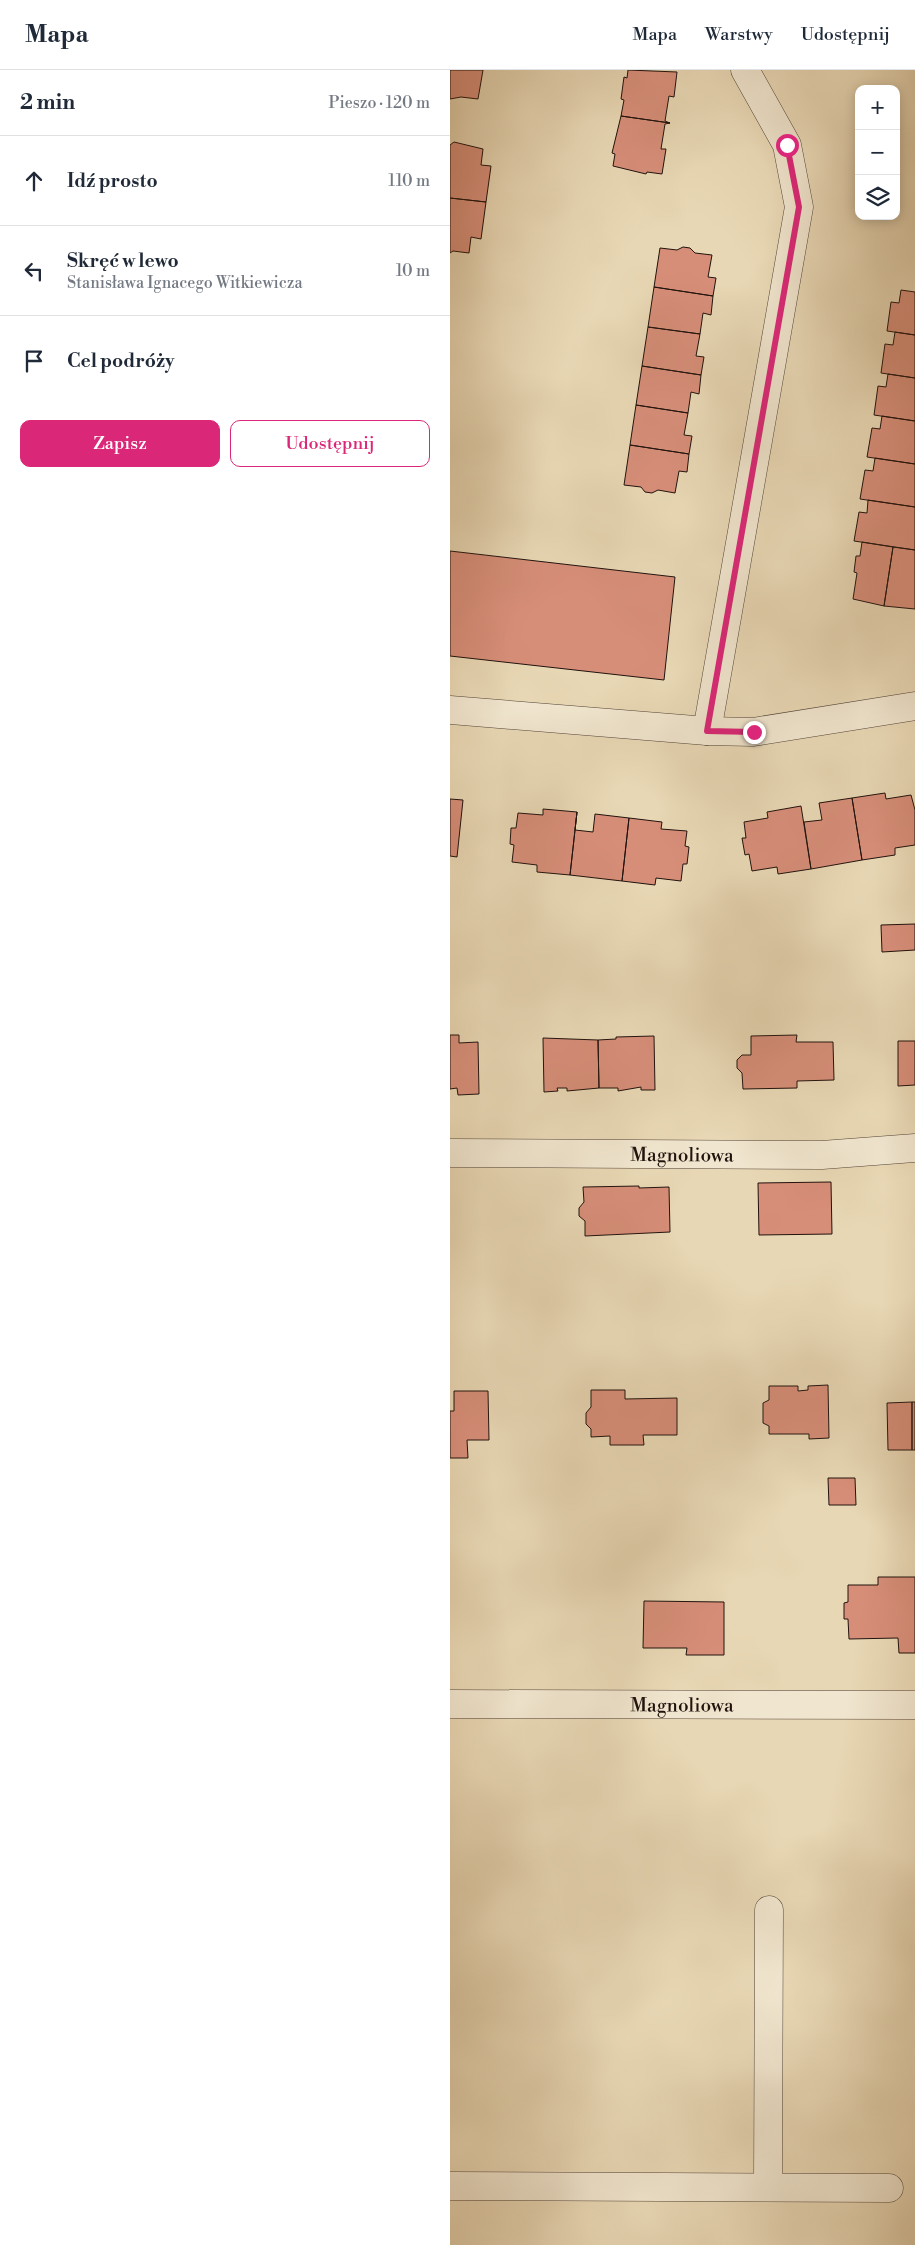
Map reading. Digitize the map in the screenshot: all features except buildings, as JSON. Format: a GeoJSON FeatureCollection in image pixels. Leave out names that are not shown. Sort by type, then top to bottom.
{"type":"FeatureCollection","features":[{"type":"Feature","properties":{"kind":"street"},"geometry":{"type":"LineString","coordinates":[[707,731],[799,207],[787,145],[745,70]]}},
{"type":"Feature","properties":{"kind":"street"},"geometry":{"type":"LineString","coordinates":[[450,710],[707,731],[754,732],[915,706]]}},
{"type":"Feature","properties":{"kind":"street","name":"Magnoliowa"},"geometry":{"type":"LineString","coordinates":[[450,1153],[822,1155],[915,1148]]}},
{"type":"Feature","properties":{"kind":"street","name":"Magnoliowa"},"geometry":{"type":"LineString","coordinates":[[450,1704],[915,1705]]}},
{"type":"Feature","properties":{"kind":"street"},"geometry":{"type":"LineString","coordinates":[[768,2187],[769,1910]]}},
{"type":"Feature","properties":{"kind":"street"},"geometry":{"type":"LineString","coordinates":[[450,2186],[889,2188]]}},
{"type":"Feature","properties":{"kind":"route"},"geometry":{"type":"LineString","coordinates":[[754,732],[707,731],[799,207],[787,145]]}}]}
